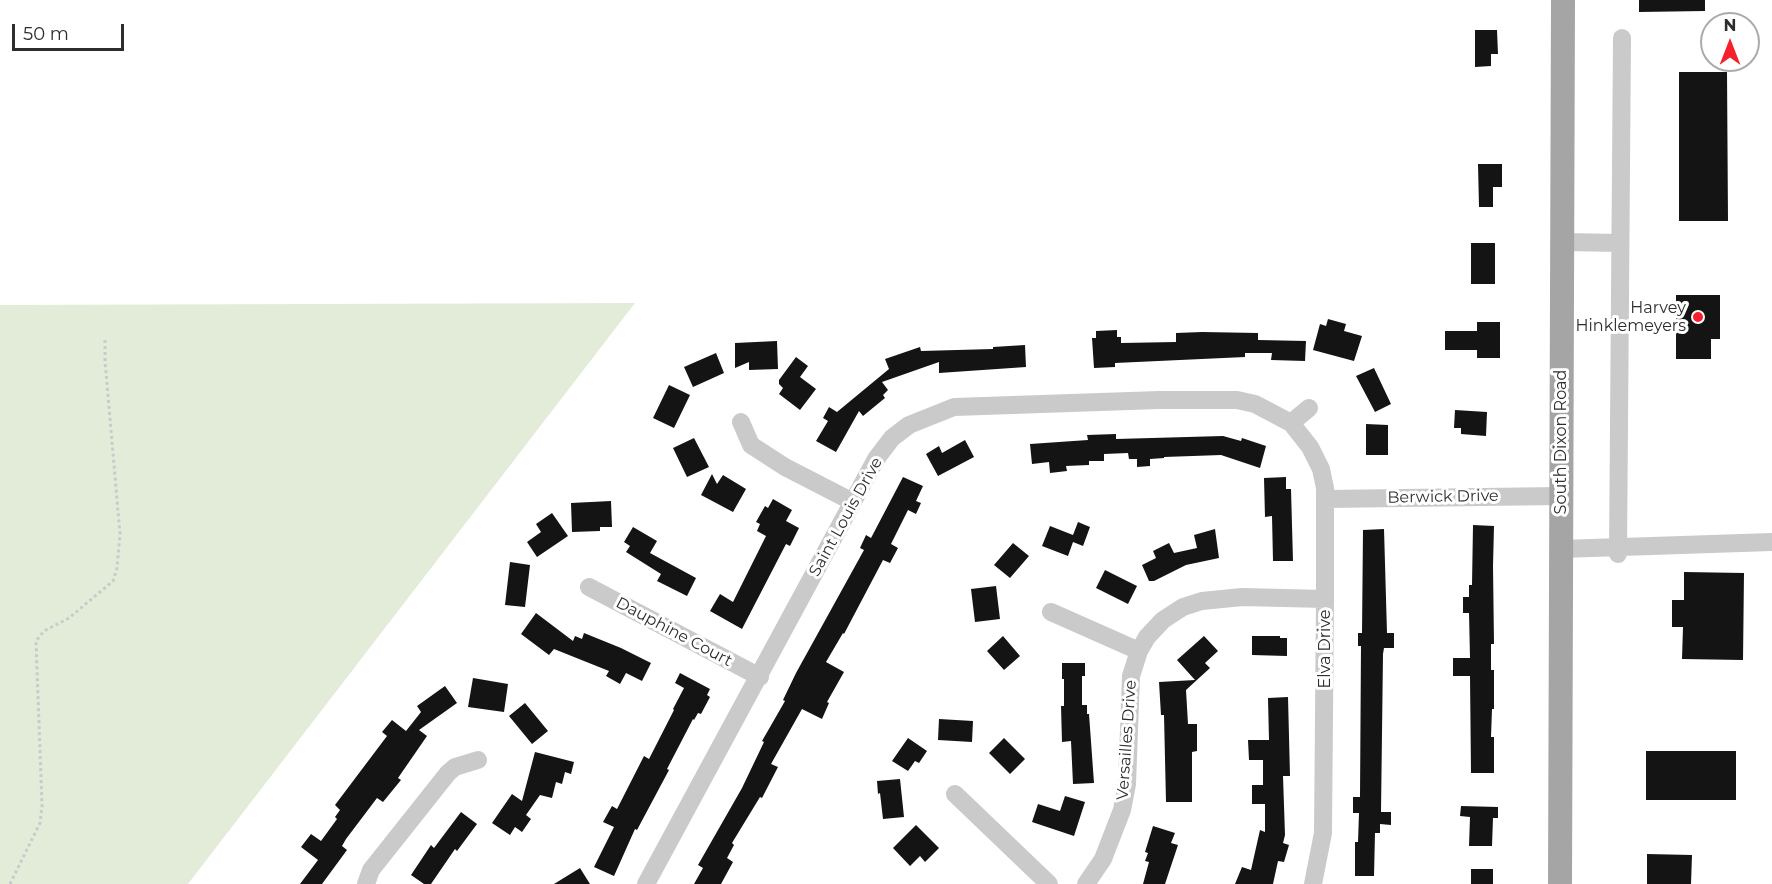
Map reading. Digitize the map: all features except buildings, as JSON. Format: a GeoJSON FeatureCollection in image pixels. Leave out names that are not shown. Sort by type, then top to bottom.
{"type":"FeatureCollection","features":[{"type":"Feature","properties":{"kind":"main road","name":"South Dixon Road"},"geometry":{"type":"LineString","coordinates":[[1560,884],[1563,0]]}},
{"type":"Feature","properties":{"kind":"street"},"geometry":{"type":"LineString","coordinates":[[1618,550],[1622,38]]}},
{"type":"Feature","properties":{"kind":"street"},"geometry":{"type":"LineString","coordinates":[[1562,242],[1620,243]]}},
{"type":"Feature","properties":{"kind":"street","name":"Saint Louis Drive"},"geometry":{"type":"LineString","coordinates":[[646,884],[876,459],[892,438],[909,425],[954,407],[1159,400],[1237,400],[1255,404],[1291,423]]}},
{"type":"Feature","properties":{"kind":"street"},"geometry":{"type":"LineString","coordinates":[[1291,423],[1309,408]]}},
{"type":"Feature","properties":{"kind":"street"},"geometry":{"type":"LineString","coordinates":[[741,422],[751,445],[785,467],[853,502]]}},
{"type":"Feature","properties":{"kind":"street","name":"Elva Drive"},"geometry":{"type":"LineString","coordinates":[[1291,423],[1310,447],[1321,469],[1325,499],[1323,833],[1313,884]]}},
{"type":"Feature","properties":{"kind":"street","name":"Berwick Drive"},"geometry":{"type":"LineString","coordinates":[[1325,499],[1561,496]]}},
{"type":"Feature","properties":{"kind":"street"},"geometry":{"type":"LineString","coordinates":[[1561,549],[1618,550],[1772,542]]}},
{"type":"Feature","properties":{"kind":"street","name":"Dauphine Court"},"geometry":{"type":"LineString","coordinates":[[589,587],[760,677]]}},
{"type":"Feature","properties":{"kind":"street","name":"Versailles Drive"},"geometry":{"type":"LineString","coordinates":[[1086,884],[1103,859],[1122,810],[1127,784],[1131,676],[1139,651],[1147,636],[1163,620],[1183,607],[1202,600],[1242,597],[1325,599]]}},
{"type":"Feature","properties":{"kind":"street"},"geometry":{"type":"LineString","coordinates":[[1051,612],[1139,651]]}},
{"type":"Feature","properties":{"kind":"street"},"geometry":{"type":"LineString","coordinates":[[366,884],[371,870],[448,773],[455,767],[478,760]]}},
{"type":"Feature","properties":{"kind":"street"},"geometry":{"type":"LineString","coordinates":[[955,794],[1049,884]]}},
{"type":"Feature","properties":{"kind":"path"},"geometry":{"type":"LineString","coordinates":[[10,884],[37,830],[42,806],[36,642],[44,631],[69,618],[113,581],[117,567],[120,534],[105,340]]}},
{"type":"Feature","properties":{"kind":"green space"},"geometry":{"type":"Polygon","coordinates":[[[635,303],[188,884],[0,884],[0,305],[635,303]]]}},
{"type":"Feature","properties":{"kind":"place","name":"Harvey Hinklemeyers"},"geometry":{"type":"Point","coordinates":[1698,317]}}]}
